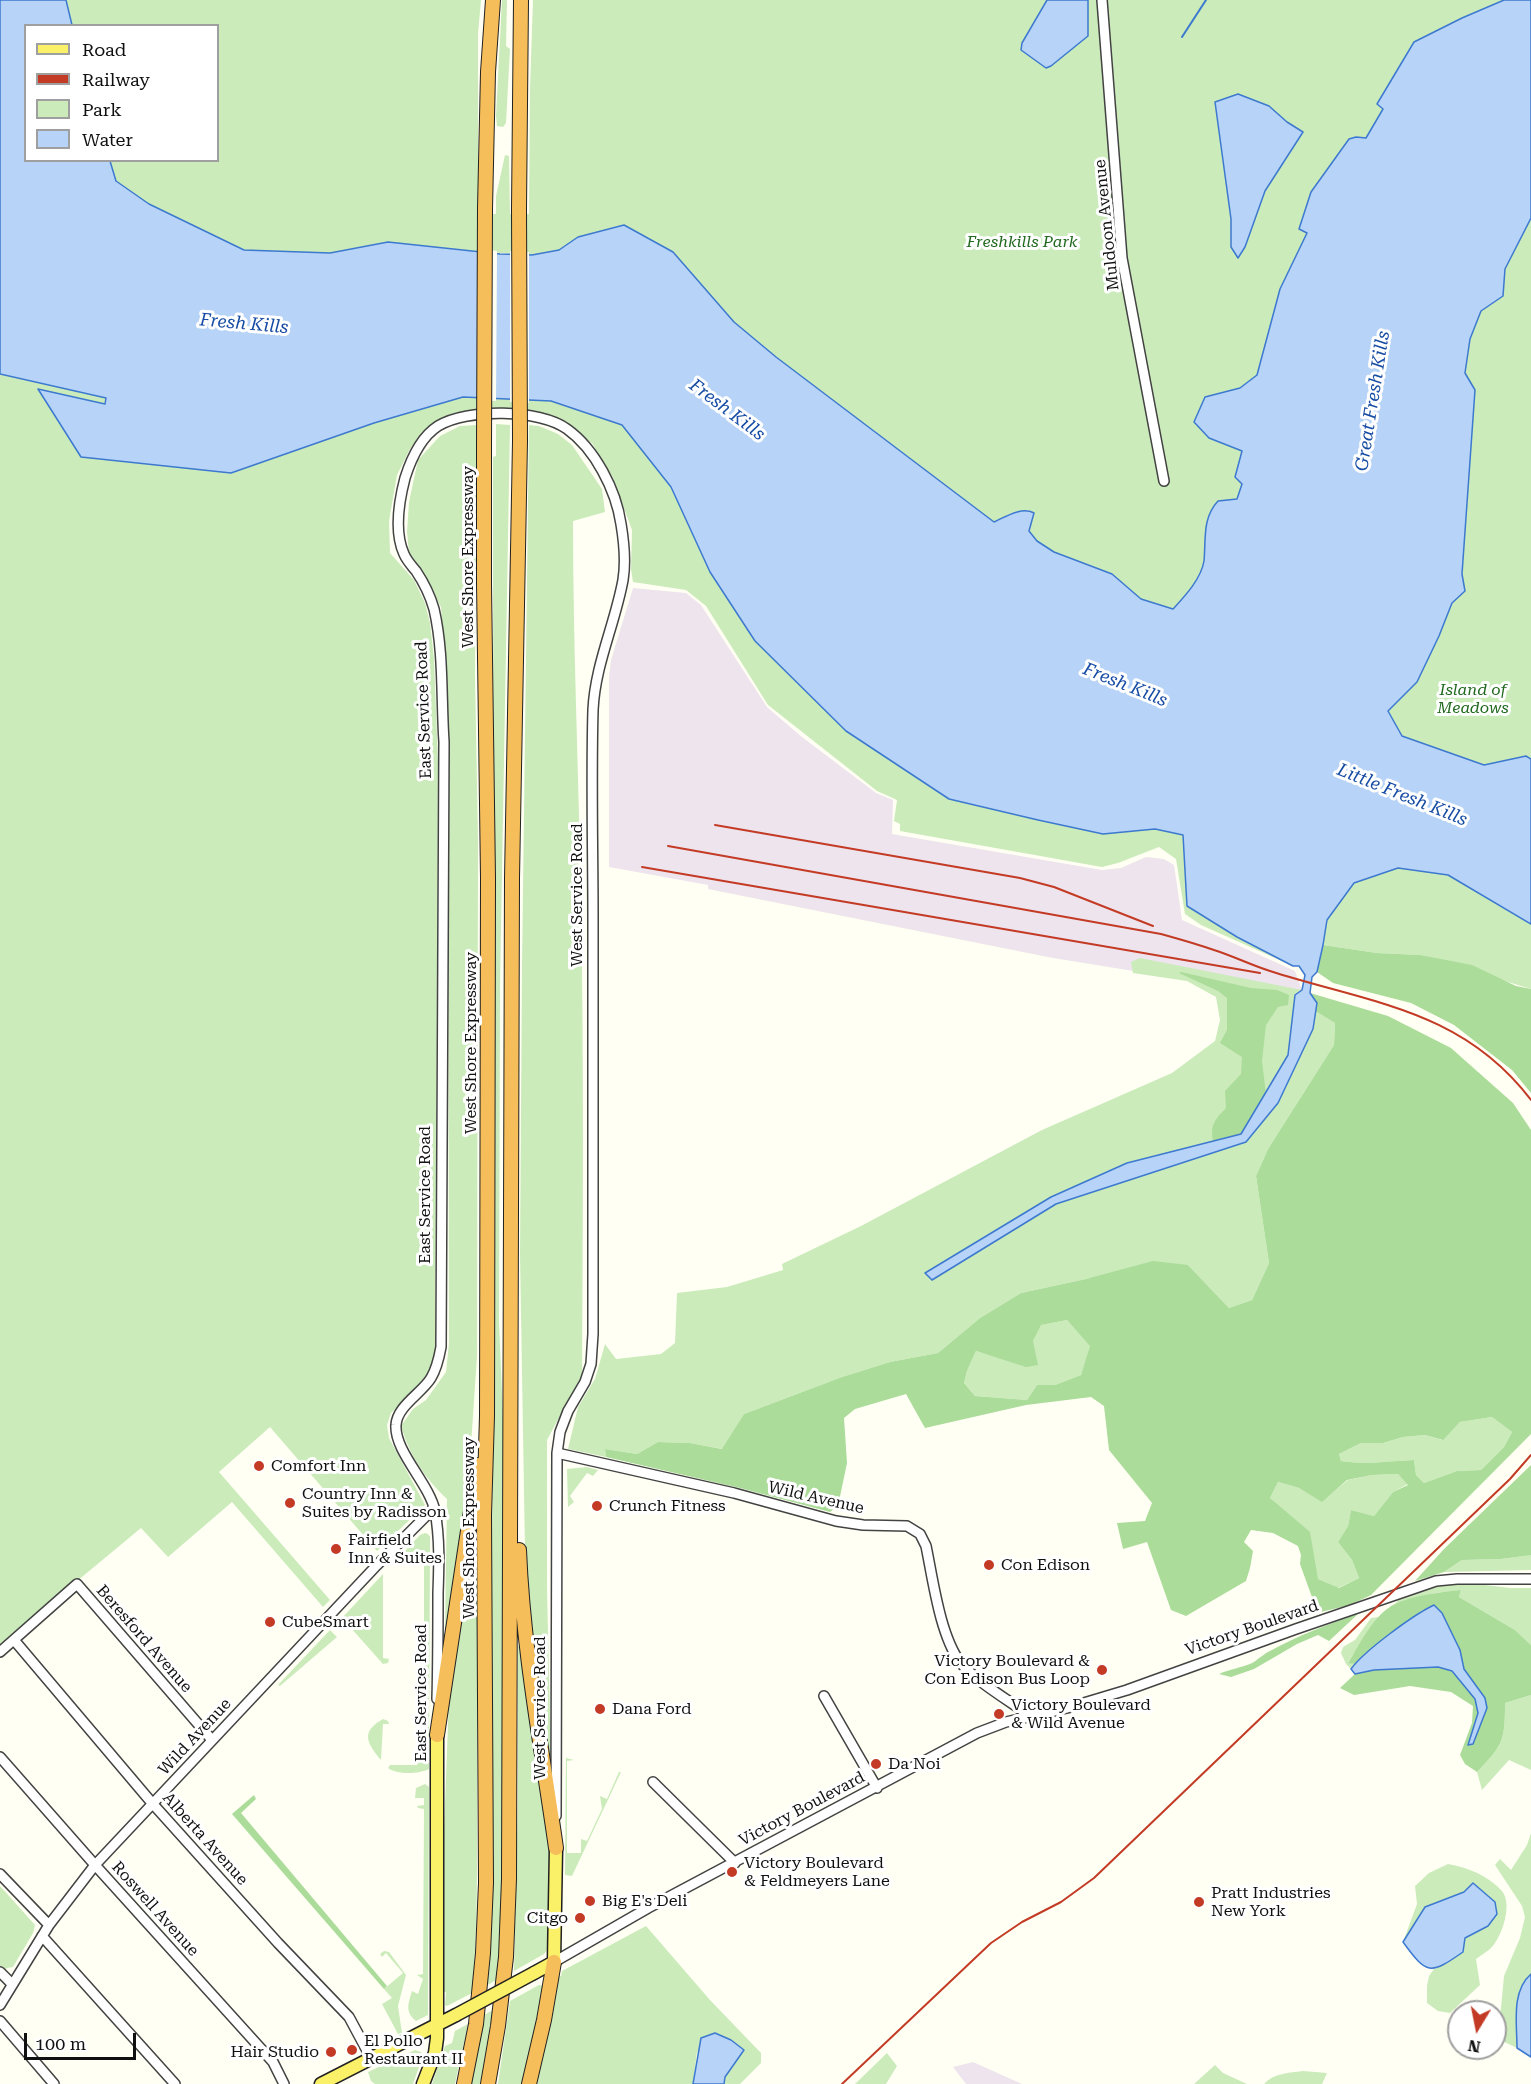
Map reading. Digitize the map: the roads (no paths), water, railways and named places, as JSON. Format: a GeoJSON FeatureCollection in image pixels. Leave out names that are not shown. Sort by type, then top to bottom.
{"type":"FeatureCollection","features":[{"type":"Feature","properties":{"kind":"highway","name":"West Shore Expressway"},"geometry":{"type":"LineString","coordinates":[[464,2084],[476,2024],[483,1953],[485,1894],[484,1515],[487,1416],[488,878],[484,445],[485,209],[488,72],[493,0]]}},
{"type":"Feature","properties":{"kind":"highway"},"geometry":{"type":"LineString","coordinates":[[488,2084],[507,1957],[509,1880],[512,878],[520,441],[521,0]]}},
{"type":"Feature","properties":{"kind":"highway"},"geometry":{"type":"LineString","coordinates":[[510,1360],[524,1629],[556,1848]]}},
{"type":"Feature","properties":{"kind":"highway"},"geometry":{"type":"LineString","coordinates":[[437,1735],[480,1446],[487,1416]]}},
{"type":"Feature","properties":{"kind":"highway"},"geometry":{"type":"LineString","coordinates":[[530,2084],[554,1962]]}},
{"type":"Feature","properties":{"kind":"main road","name":"East Service Road"},"geometry":{"type":"LineString","coordinates":[[423,2084],[435,2053],[437,2024],[437,1735]]}},
{"type":"Feature","properties":{"kind":"main road","name":"West Service Road"},"geometry":{"type":"LineString","coordinates":[[554,1962],[556,1848]]}},
{"type":"Feature","properties":{"kind":"main road","name":"Victory Boulevard"},"geometry":{"type":"LineString","coordinates":[[321,2084],[554,1962]]}},
{"type":"Feature","properties":{"kind":"street","name":"Muldoon Avenue"},"geometry":{"type":"LineString","coordinates":[[1102,0],[1122,258],[1164,481]]}},
{"type":"Feature","properties":{"kind":"street","name":"West Service Road"},"geometry":{"type":"LineString","coordinates":[[499,414],[545,418],[564,426],[582,441],[613,493],[621,521],[624,550],[624,577],[594,690],[592,1354],[585,1382],[568,1411],[560,1432],[557,1450],[556,1848]]}},
{"type":"Feature","properties":{"kind":"street","name":"East Service Road"},"geometry":{"type":"LineString","coordinates":[[437,1735],[439,1538],[434,1508],[399,1443],[396,1421],[403,1409],[431,1379],[438,1363],[441,1347],[444,742],[439,647],[434,611],[428,590],[405,557],[400,543],[399,523],[405,480],[412,459],[422,442],[438,426],[459,418],[499,414]]}},
{"type":"Feature","properties":{"kind":"street","name":"Wild Avenue"},"geometry":{"type":"LineString","coordinates":[[557,1450],[734,1493],[837,1521],[914,1529],[920,1534],[926,1546],[948,1641],[961,1662],[975,1676],[1030,1716]]}},
{"type":"Feature","properties":{"kind":"street","name":"Wild Avenue"},"geometry":{"type":"LineString","coordinates":[[0,2005],[49,1925],[95,1865],[384,1557],[434,1508]]}},
{"type":"Feature","properties":{"kind":"street","name":"Victory Boulevard"},"geometry":{"type":"LineString","coordinates":[[554,1962],[648,1908],[977,1733],[999,1724],[1078,1705],[1127,1690],[1436,1581],[1531,1579]]}},
{"type":"Feature","properties":{"kind":"street","name":"Beresford Avenue"},"geometry":{"type":"LineString","coordinates":[[14,1640],[77,1584],[212,1740]]}},
{"type":"Feature","properties":{"kind":"street"},"geometry":{"type":"LineString","coordinates":[[0,1652],[14,1640]]}},
{"type":"Feature","properties":{"kind":"street","name":"Alberta Avenue"},"geometry":{"type":"LineString","coordinates":[[14,1640],[152,1803],[348,2017],[371,2058]]}},
{"type":"Feature","properties":{"kind":"street"},"geometry":{"type":"LineString","coordinates":[[824,1696],[877,1788]]}},
{"type":"Feature","properties":{"kind":"street","name":"Roswell Avenue"},"geometry":{"type":"LineString","coordinates":[[0,1757],[273,2062],[284,2084]]}},
{"type":"Feature","properties":{"kind":"street"},"geometry":{"type":"LineString","coordinates":[[653,1782],[735,1863]]}},
{"type":"Feature","properties":{"kind":"street"},"geometry":{"type":"LineString","coordinates":[[0,1874],[49,1925]]}},
{"type":"Feature","properties":{"kind":"street"},"geometry":{"type":"LineString","coordinates":[[42,1936],[175,2084]]}},
{"type":"Feature","properties":{"kind":"street"},"geometry":{"type":"LineString","coordinates":[[0,1972],[12,1984]]}},
{"type":"Feature","properties":{"kind":"street"},"geometry":{"type":"LineString","coordinates":[[0,2021],[54,2084]]}},
{"type":"Feature","properties":{"kind":"water"},"geometry":{"type":"Polygon","coordinates":[[[0,0],[66,0],[72,24],[24,24],[24,162],[110,162],[116,181],[149,204],[244,250],[330,253],[388,242],[500,254],[532,255],[559,250],[578,237],[624,225],[673,252],[734,322],[776,357],[994,522],[1019,511],[1034,513],[1029,531],[1037,541],[1054,552],[1112,574],[1141,599],[1173,609],[1200,574],[1204,561],[1209,515],[1218,501],[1237,499],[1242,484],[1235,477],[1242,451],[1209,438],[1194,422],[1205,397],[1240,388],[1257,375],[1280,289],[1307,233],[1299,229],[1311,192],[1349,139],[1366,138],[1383,109],[1377,104],[1414,42],[1504,0],[1531,0],[1531,218],[1505,269],[1503,296],[1481,311],[1470,339],[1465,373],[1475,390],[1462,574],[1465,591],[1452,603],[1417,682],[1388,711],[1402,736],[1484,765],[1526,756],[1531,759],[1531,924],[1448,875],[1398,868],[1354,883],[1327,920],[1317,972],[1312,977],[1310,993],[1317,1003],[1313,1029],[1278,1103],[1246,1142],[1056,1204],[932,1280],[925,1273],[1051,1197],[1127,1163],[1241,1134],[1288,1055],[1295,995],[1302,990],[1305,975],[1299,966],[1293,966],[1237,937],[1187,906],[1183,835],[1155,829],[1103,834],[949,799],[846,731],[755,641],[710,572],[671,487],[622,425],[551,401],[463,397],[374,423],[231,473],[81,457],[38,389],[105,404],[106,398],[0,374],[0,0]]]}},
{"type":"Feature","properties":{"kind":"water"},"geometry":{"type":"Polygon","coordinates":[[[1047,0],[1088,0],[1088,36],[1046,68],[1021,50],[1022,43],[1047,0]]]}},
{"type":"Feature","properties":{"kind":"water"},"geometry":{"type":"Polygon","coordinates":[[[1238,94],[1269,106],[1303,132],[1265,191],[1245,247],[1238,258],[1231,247],[1231,219],[1215,102],[1238,94]]]}},
{"type":"Feature","properties":{"kind":"water"},"geometry":{"type":"Polygon","coordinates":[[[1434,1605],[1442,1613],[1460,1650],[1464,1669],[1485,1698],[1487,1708],[1473,1744],[1468,1745],[1478,1713],[1475,1699],[1452,1671],[1438,1667],[1374,1670],[1355,1674],[1351,1669],[1357,1661],[1390,1634],[1434,1605]]]}},
{"type":"Feature","properties":{"kind":"water"},"geometry":{"type":"Polygon","coordinates":[[[1473,1883],[1495,1902],[1497,1914],[1488,1926],[1465,1938],[1463,1952],[1436,1968],[1424,1966],[1403,1942],[1425,1907],[1464,1892],[1473,1883]]]}},
{"type":"Feature","properties":{"kind":"water"},"geometry":{"type":"Polygon","coordinates":[[[1531,1974],[1531,2057],[1517,2048],[1516,2019],[1520,1989],[1531,1974]]]}},
{"type":"Feature","properties":{"kind":"water"},"geometry":{"type":"Polygon","coordinates":[[[715,2033],[731,2040],[744,2050],[725,2077],[724,2084],[693,2084],[701,2038],[715,2033]]]}},
{"type":"Feature","properties":{"kind":"waterway"},"geometry":{"type":"LineString","coordinates":[[1182,37],[1206,0]]}},
{"type":"Feature","properties":{"kind":"railway"},"geometry":{"type":"LineString","coordinates":[[715,825],[1020,878],[1054,887],[1153,926]]}},
{"type":"Feature","properties":{"kind":"railway"},"geometry":{"type":"LineString","coordinates":[[668,846],[1161,934],[1221,952],[1270,971],[1412,1013],[1475,1046],[1504,1070],[1531,1100]]}},
{"type":"Feature","properties":{"kind":"railway"},"geometry":{"type":"LineString","coordinates":[[642,867],[1260,973]]}},
{"type":"Feature","properties":{"kind":"railway"},"geometry":{"type":"LineString","coordinates":[[842,2084],[991,1943],[1022,1922],[1061,1902],[1094,1878],[1510,1479],[1531,1455]]}},
{"type":"Feature","properties":{"kind":"place","name":"Comfort Inn"},"geometry":{"type":"Point","coordinates":[259,1466]}},
{"type":"Feature","properties":{"kind":"place","name":"Country Inn & Suites by Radisson"},"geometry":{"type":"Point","coordinates":[290,1503]}},
{"type":"Feature","properties":{"kind":"place","name":"Crunch Fitness"},"geometry":{"type":"Point","coordinates":[597,1506]}},
{"type":"Feature","properties":{"kind":"place","name":"Fairfield Inn & Suites"},"geometry":{"type":"Point","coordinates":[336,1549]}},
{"type":"Feature","properties":{"kind":"place","name":"Con Edison"},"geometry":{"type":"Point","coordinates":[989,1565]}},
{"type":"Feature","properties":{"kind":"place","name":"CubeSmart"},"geometry":{"type":"Point","coordinates":[270,1622]}},
{"type":"Feature","properties":{"kind":"place","name":"Victory Boulevard & Con Edison Bus Loop"},"geometry":{"type":"Point","coordinates":[1102,1670]}},
{"type":"Feature","properties":{"kind":"place","name":"Dana Ford"},"geometry":{"type":"Point","coordinates":[600,1709]}},
{"type":"Feature","properties":{"kind":"place","name":"Victory Boulevard & Wild Avenue"},"geometry":{"type":"Point","coordinates":[999,1714]}},
{"type":"Feature","properties":{"kind":"place","name":"Da Noi"},"geometry":{"type":"Point","coordinates":[876,1764]}},
{"type":"Feature","properties":{"kind":"place","name":"Victory Boulevard & Feldmeyers Lane"},"geometry":{"type":"Point","coordinates":[732,1872]}},
{"type":"Feature","properties":{"kind":"place","name":"Big E's Deli"},"geometry":{"type":"Point","coordinates":[590,1901]}},
{"type":"Feature","properties":{"kind":"place","name":"Pratt Industries New York"},"geometry":{"type":"Point","coordinates":[1199,1902]}},
{"type":"Feature","properties":{"kind":"place","name":"Citgo"},"geometry":{"type":"Point","coordinates":[580,1918]}},
{"type":"Feature","properties":{"kind":"place","name":"El Pollo Restaurant II"},"geometry":{"type":"Point","coordinates":[352,2050]}},
{"type":"Feature","properties":{"kind":"place","name":"Hair Studio"},"geometry":{"type":"Point","coordinates":[331,2052]}},
{"type":"Feature","properties":{"kind":"park label","name":"Freshkills Park"},"geometry":{"type":"Point","coordinates":[1022,242]}},
{"type":"Feature","properties":{"kind":"park label","name":"Island of Meadows"},"geometry":{"type":"Point","coordinates":[1473,699]}},
{"type":"Feature","properties":{"kind":"water label","name":"Fresh Kills"},"geometry":{"type":"Point","coordinates":[244,324]}},
{"type":"Feature","properties":{"kind":"water label","name":"Great Fresh Kills"},"geometry":{"type":"Point","coordinates":[1373,401]}},
{"type":"Feature","properties":{"kind":"water label","name":"Fresh Kills"},"geometry":{"type":"Point","coordinates":[727,410]}},
{"type":"Feature","properties":{"kind":"water label","name":"Fresh Kills"},"geometry":{"type":"Point","coordinates":[1125,685]}},
{"type":"Feature","properties":{"kind":"water label","name":"Little Fresh Kills"},"geometry":{"type":"Point","coordinates":[1402,795]}}]}
